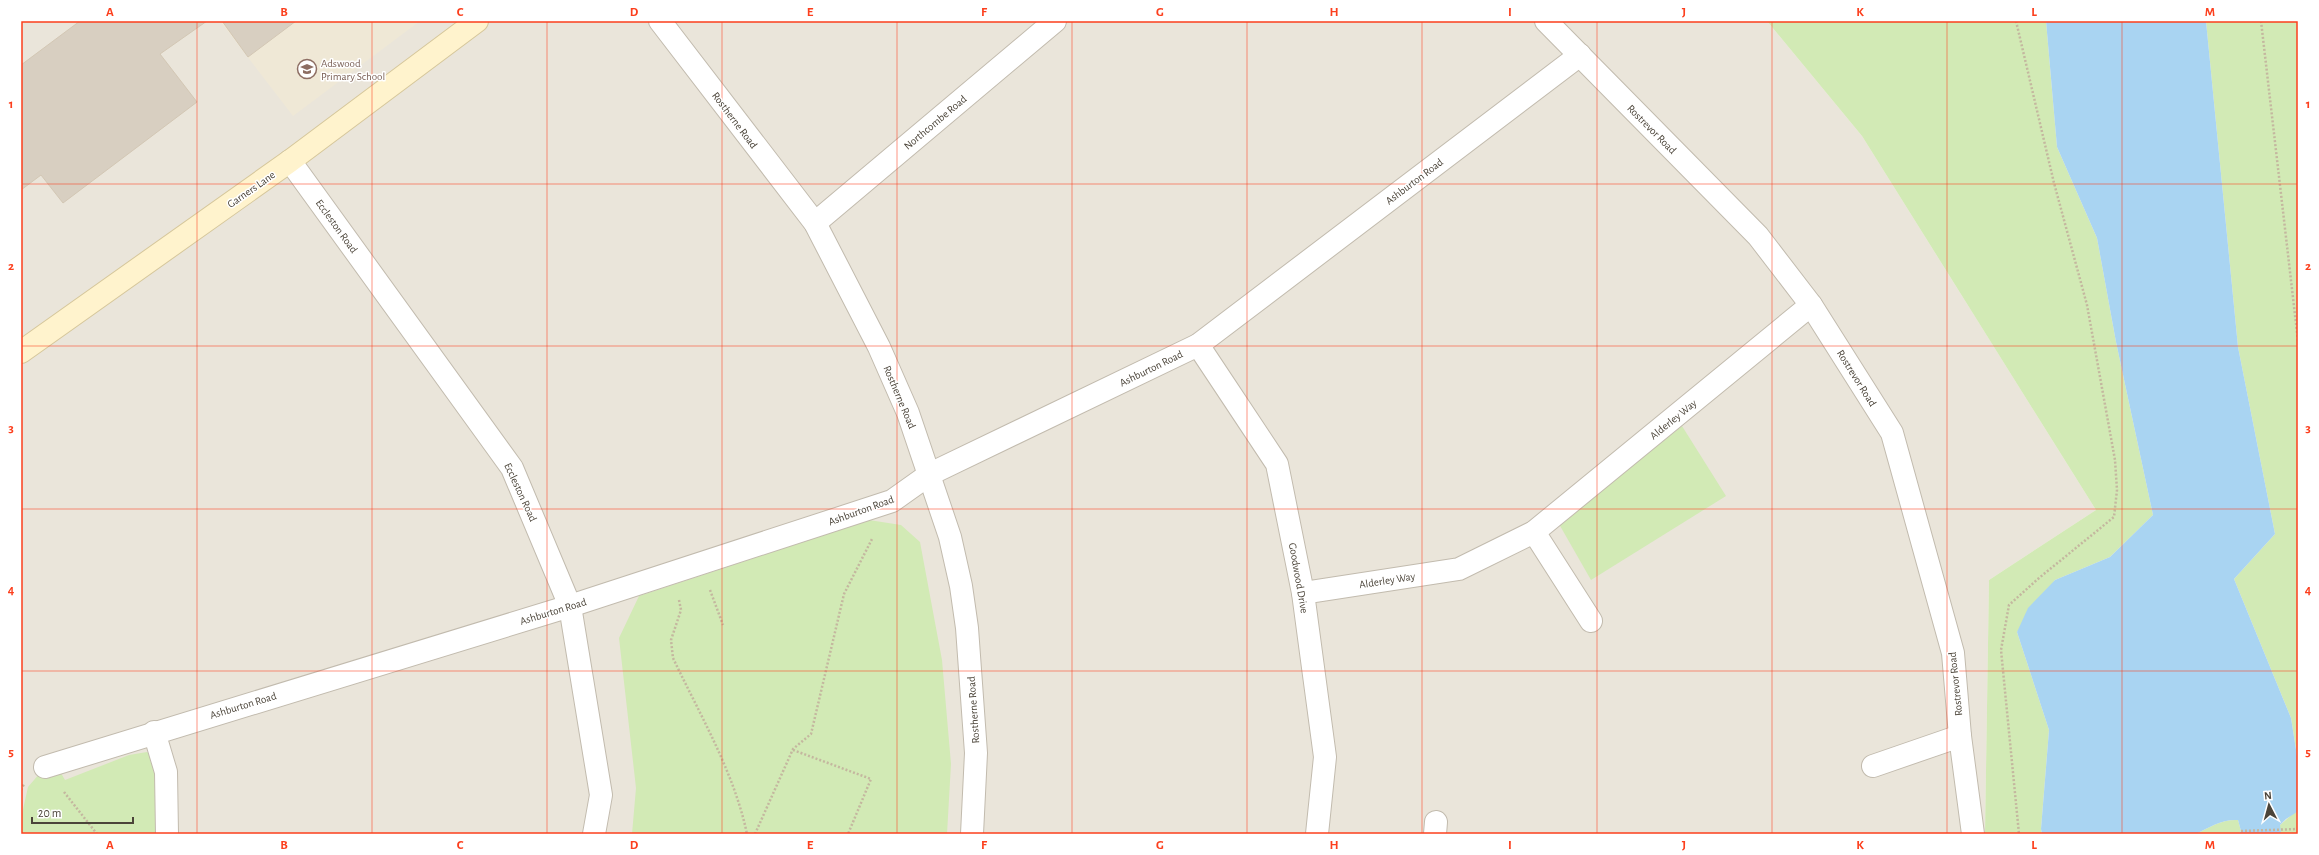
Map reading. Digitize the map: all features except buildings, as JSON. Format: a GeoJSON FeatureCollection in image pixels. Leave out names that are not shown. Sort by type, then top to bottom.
{"type":"FeatureCollection","features":[{"type":"Feature","properties":{"kind":"street","name":"Garners Lane"},"geometry":{"type":"LineString","coordinates":[[21,352],[290,161],[477,21]]}},
{"type":"Feature","properties":{"kind":"street","name":"Rostherne Road"},"geometry":{"type":"LineString","coordinates":[[660,21],[814,223],[879,347],[908,413],[930,474],[950,537],[961,586],[967,628],[976,753],[972,834]]}},
{"type":"Feature","properties":{"kind":"street","name":"Northcombe Road"},"geometry":{"type":"LineString","coordinates":[[814,223],[1055,21]]}},
{"type":"Feature","properties":{"kind":"street","name":"Rostrevor Road"},"geometry":{"type":"LineString","coordinates":[[1546,21],[1758,236],[1811,305],[1892,433],[1953,653],[1960,736],[1973,834]]}},
{"type":"Feature","properties":{"kind":"street","name":"Ashburton Road"},"geometry":{"type":"LineString","coordinates":[[45,767],[154,732],[570,606],[892,501],[930,474],[1198,345],[1580,55]]}},
{"type":"Feature","properties":{"kind":"street","name":"Eccleston Road"},"geometry":{"type":"LineString","coordinates":[[290,161],[512,468],[570,606],[601,795],[594,834]]}},
{"type":"Feature","properties":{"kind":"street","name":"Alderley Way"},"geometry":{"type":"LineString","coordinates":[[1303,593],[1459,569],[1534,532],[1811,305]]}},
{"type":"Feature","properties":{"kind":"street","name":"Goodwood Drive"},"geometry":{"type":"LineString","coordinates":[[1198,345],[1277,464],[1303,593],[1325,757],[1317,834]]}},
{"type":"Feature","properties":{"kind":"street"},"geometry":{"type":"LineString","coordinates":[[1534,532],[1591,621]]}},
{"type":"Feature","properties":{"kind":"street"},"geometry":{"type":"LineString","coordinates":[[154,732],[166,772],[167,834]]}},
{"type":"Feature","properties":{"kind":"street"},"geometry":{"type":"LineString","coordinates":[[1873,766],[1960,736]]}},
{"type":"Feature","properties":{"kind":"path"},"geometry":{"type":"LineString","coordinates":[[2016,21],[2054,183],[2087,305],[2115,460],[2118,490],[2114,517],[2039,578],[2009,605],[2001,650],[2019,834]]}},
{"type":"Feature","properties":{"kind":"path"},"geometry":{"type":"LineString","coordinates":[[2261,21],[2298,341]]}},
{"type":"Feature","properties":{"kind":"path"},"geometry":{"type":"LineString","coordinates":[[755,834],[793,749],[811,734],[844,594],[892,501]]}},
{"type":"Feature","properties":{"kind":"path"},"geometry":{"type":"LineString","coordinates":[[699,564],[724,625]]}},
{"type":"Feature","properties":{"kind":"path"},"geometry":{"type":"LineString","coordinates":[[675,572],[681,610],[671,640],[673,658],[731,779],[742,812],[747,834]]}},
{"type":"Feature","properties":{"kind":"path"},"geometry":{"type":"LineString","coordinates":[[793,749],[871,779],[848,834]]}},
{"type":"Feature","properties":{"kind":"path"},"geometry":{"type":"LineString","coordinates":[[2241,831],[2280,831],[2298,829]]}},
{"type":"Feature","properties":{"kind":"shaded area"},"geometry":{"type":"Polygon","coordinates":[[[21,21],[1767,21],[1862,136],[2096,510],[1989,580],[1985,834],[21,834],[21,21]]]}},
{"type":"Feature","properties":{"kind":"shaded area","name":"Adswood Primary School"},"geometry":{"type":"Polygon","coordinates":[[[220,21],[420,21],[293,116],[220,21]]]}},
{"type":"Feature","properties":{"kind":"green space"},"geometry":{"type":"Polygon","coordinates":[[[1767,21],[2046,21],[2057,147],[2097,238],[2116,342],[2153,515],[2110,557],[2055,580],[2017,632],[2049,730],[2041,829],[2042,834],[1985,834],[1989,580],[2096,510],[1862,136],[1767,21]]]}},
{"type":"Feature","properties":{"kind":"green space"},"geometry":{"type":"Polygon","coordinates":[[[2206,21],[2298,21],[2298,762],[2291,718],[2234,579],[2275,534],[2238,347],[2206,21]]]}},
{"type":"Feature","properties":{"kind":"green space"},"geometry":{"type":"Polygon","coordinates":[[[1682,426],[1726,496],[1591,580],[1559,524],[1682,426]]]}},
{"type":"Feature","properties":{"kind":"green space"},"geometry":{"type":"Polygon","coordinates":[[[869,520],[901,525],[920,542],[942,660],[951,764],[947,834],[632,834],[636,788],[619,638],[639,596],[869,520]]]}},
{"type":"Feature","properties":{"kind":"green space"},"geometry":{"type":"Polygon","coordinates":[[[147,752],[154,758],[157,766],[157,834],[21,834],[22,814],[28,787],[40,773],[58,768],[65,780],[129,755],[147,752]]]}},
{"type":"Feature","properties":{"kind":"green space"},"geometry":{"type":"Polygon","coordinates":[[[2298,809],[2298,834],[2241,831],[2280,831],[2280,825],[2298,809]]]}},
{"type":"Feature","properties":{"kind":"green space"},"geometry":{"type":"Polygon","coordinates":[[[2232,820],[2238,820],[2241,831],[2238,834],[2196,834],[2216,824],[2232,820]]]}},
{"type":"Feature","properties":{"kind":"water"},"geometry":{"type":"Polygon","coordinates":[[[2046,21],[2206,21],[2238,347],[2275,534],[2234,579],[2291,718],[2298,762],[2297,812],[2280,825],[2281,834],[2238,834],[2241,831],[2238,820],[2232,820],[2221,822],[2196,834],[2042,834],[2041,829],[2049,730],[2017,632],[2028,608],[2055,580],[2110,557],[2153,515],[2116,342],[2097,238],[2057,147],[2046,21]]]}},
{"type":"Feature","properties":{"kind":"place","name":"Adswood Primary School"},"geometry":{"type":"Point","coordinates":[307,69]}}]}
